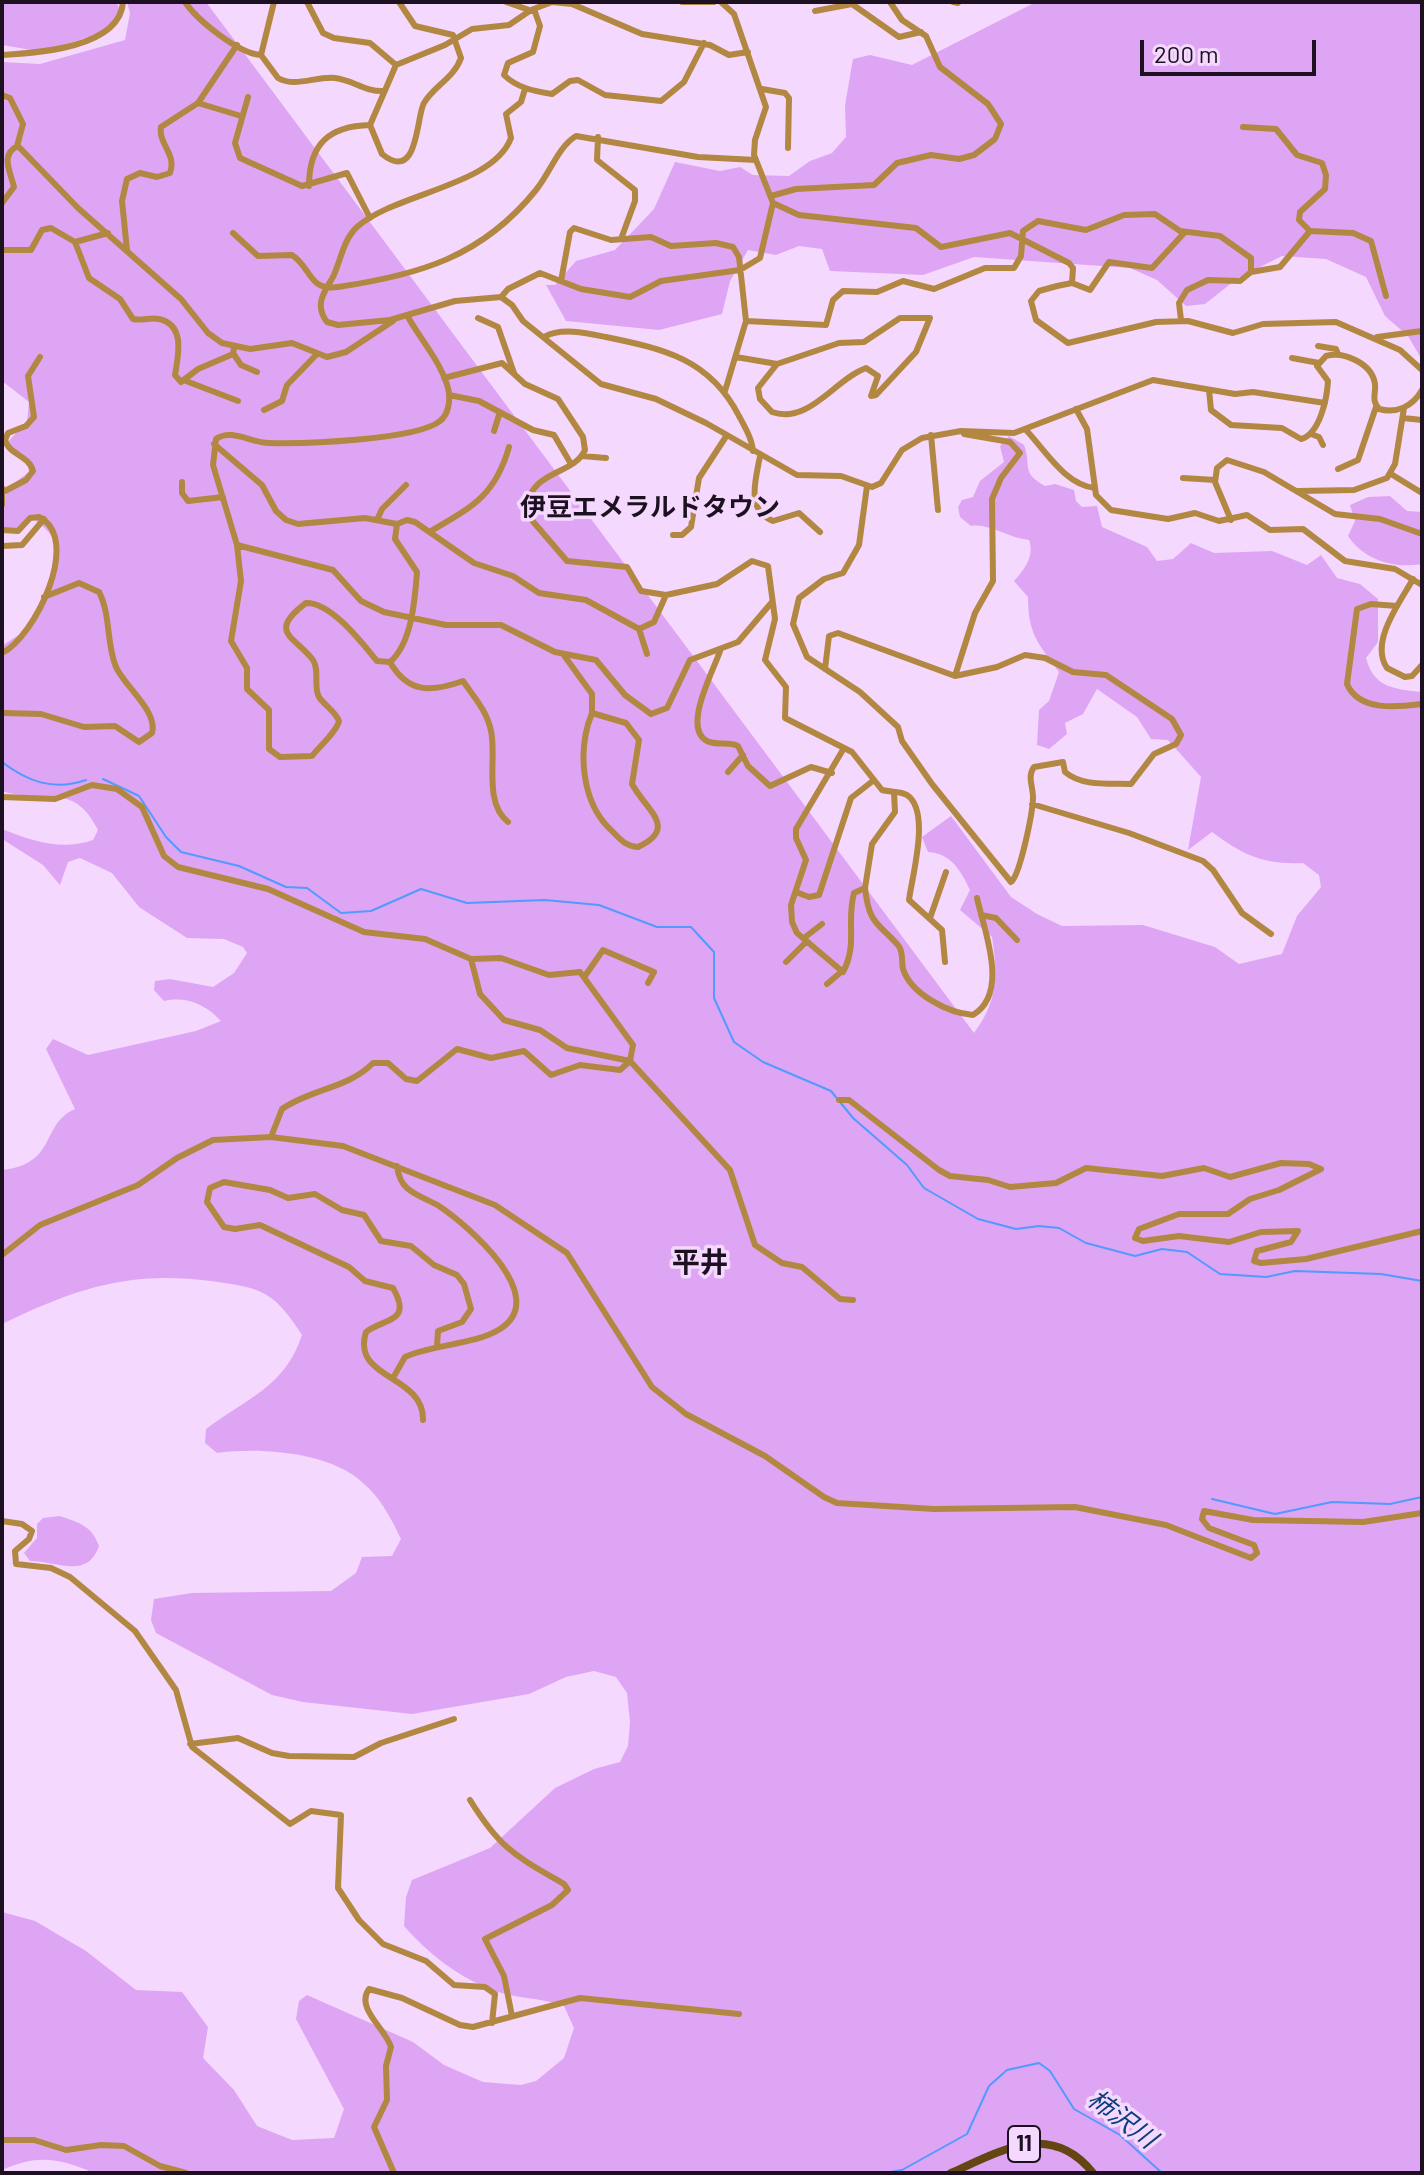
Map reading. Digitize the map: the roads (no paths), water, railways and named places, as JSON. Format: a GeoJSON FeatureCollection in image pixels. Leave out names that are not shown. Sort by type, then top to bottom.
{"type":"FeatureCollection","features":[{"type":"Feature","properties":{"kind":"main road","name":"11"},"geometry":{"type":"LineString","coordinates":[[951,2173],[1002,2151],[1037,2143],[1075,2154],[1093,2173]]}},
{"type":"Feature","properties":{"kind":"street"},"geometry":{"type":"LineString","coordinates":[[2,55],[48,51],[92,38],[114,25],[123,2]]}},
{"type":"Feature","properties":{"kind":"street"},"geometry":{"type":"LineString","coordinates":[[185,2],[200,21],[237,45],[261,55],[269,69],[283,81],[336,78],[366,89],[384,91]]}},
{"type":"Feature","properties":{"kind":"street"},"geometry":{"type":"LineString","coordinates":[[261,55],[274,2]]}},
{"type":"Feature","properties":{"kind":"street"},"geometry":{"type":"LineString","coordinates":[[307,2],[323,33],[334,38],[370,43],[396,65]]}},
{"type":"Feature","properties":{"kind":"street"},"geometry":{"type":"LineString","coordinates":[[399,2],[415,26],[456,38]]}},
{"type":"Feature","properties":{"kind":"street"},"geometry":{"type":"LineString","coordinates":[[506,2],[531,10],[540,26],[537,46],[529,56],[508,63],[503,69],[507,79],[525,89],[552,94],[570,81],[578,80],[598,93],[661,101],[684,82],[704,43]]}},
{"type":"Feature","properties":{"kind":"street"},"geometry":{"type":"LineString","coordinates":[[456,38],[459,64],[422,105],[418,136],[410,152],[398,160],[385,157],[370,125],[396,65],[480,26],[509,25],[531,10],[552,2],[572,4],[627,30],[704,43],[729,55],[748,52]]}},
{"type":"Feature","properties":{"kind":"street"},"geometry":{"type":"LineString","coordinates":[[682,2],[714,2]]}},
{"type":"Feature","properties":{"kind":"street"},"geometry":{"type":"LineString","coordinates":[[525,89],[521,102],[506,114],[511,138],[498,158],[370,218],[351,233],[326,289],[321,310],[324,319],[332,324],[408,317],[455,301],[501,297],[538,273],[598,293],[630,297],[671,278],[740,270],[760,258],[772,200],[756,160],[755,140],[767,112],[762,89],[734,14],[721,2]]}},
{"type":"Feature","properties":{"kind":"street"},"geometry":{"type":"LineString","coordinates":[[772,200],[796,189],[874,185],[897,163],[937,154],[967,158],[995,139],[1001,124],[994,110],[940,67],[921,32],[902,20],[890,2]]}},
{"type":"Feature","properties":{"kind":"street"},"geometry":{"type":"LineString","coordinates":[[815,11],[852,4],[899,37],[921,32]]}},
{"type":"Feature","properties":{"kind":"street"},"geometry":{"type":"LineString","coordinates":[[127,250],[122,201],[125,183],[130,176],[140,173],[157,177],[170,173],[172,159],[160,130],[164,123],[198,103],[237,45]]}},
{"type":"Feature","properties":{"kind":"street"},"geometry":{"type":"LineString","coordinates":[[762,89],[785,93],[789,98],[788,148]]}},
{"type":"Feature","properties":{"kind":"street"},"geometry":{"type":"LineString","coordinates":[[2,95],[10,98],[23,124],[17,146],[4,158],[3,168],[14,187],[2,203]]}},
{"type":"Feature","properties":{"kind":"street"},"geometry":{"type":"LineString","coordinates":[[248,97],[235,148],[240,158],[295,185],[309,186],[347,173],[370,218]]}},
{"type":"Feature","properties":{"kind":"street"},"geometry":{"type":"LineString","coordinates":[[198,103],[241,116]]}},
{"type":"Feature","properties":{"kind":"street"},"geometry":{"type":"LineString","coordinates":[[309,186],[313,154],[321,143],[350,126],[370,125]]}},
{"type":"Feature","properties":{"kind":"street"},"geometry":{"type":"LineString","coordinates":[[1243,127],[1276,129],[1297,155],[1322,163],[1326,175],[1325,189],[1299,215],[1299,220],[1310,231],[1353,233],[1371,241],[1386,296]]}},
{"type":"Feature","properties":{"kind":"street"},"geometry":{"type":"LineString","coordinates":[[233,233],[258,256],[292,255],[315,284],[326,289],[381,280],[461,255],[535,191],[571,139],[581,135],[698,157],[756,160]]}},
{"type":"Feature","properties":{"kind":"street"},"geometry":{"type":"LineString","coordinates":[[598,137],[597,160],[635,190],[633,211],[621,239]]}},
{"type":"Feature","properties":{"kind":"street"},"geometry":{"type":"LineString","coordinates":[[17,146],[181,299],[212,337],[234,350],[241,365],[257,372]]}},
{"type":"Feature","properties":{"kind":"street"},"geometry":{"type":"LineString","coordinates":[[772,200],[799,215],[916,228],[941,247],[1003,234],[1023,237],[1069,263],[1073,268],[1072,283]]}},
{"type":"Feature","properties":{"kind":"street"},"geometry":{"type":"LineString","coordinates":[[746,321],[826,325],[833,300],[843,291],[877,292],[903,281],[934,289],[985,268],[1014,268],[1021,256],[1028,225],[1038,221],[1086,230],[1124,215],[1159,215],[1185,232],[1215,234],[1226,239],[1251,258],[1251,272]]}},
{"type":"Feature","properties":{"kind":"street"},"geometry":{"type":"LineString","coordinates":[[3,253],[31,250],[42,230],[51,228],[75,242],[85,260],[89,278],[120,299],[133,319],[162,320],[174,329],[179,345],[176,378],[238,401]]}},
{"type":"Feature","properties":{"kind":"street"},"geometry":{"type":"LineString","coordinates":[[561,281],[572,229],[621,239],[651,237],[671,246],[728,245],[737,250],[746,321],[725,391]]}},
{"type":"Feature","properties":{"kind":"street"},"geometry":{"type":"LineString","coordinates":[[1181,320],[1179,303],[1191,288],[1214,279],[1240,281],[1251,272],[1280,267],[1310,231]]}},
{"type":"Feature","properties":{"kind":"street"},"geometry":{"type":"LineString","coordinates":[[1185,232],[1152,268],[1112,261],[1103,267],[1093,288],[1087,290],[1072,283],[1039,291],[1031,301],[1036,320],[1063,342],[1076,344],[1137,326],[1181,320],[1233,333],[1274,323],[1336,322],[1377,337],[1404,352],[1422,370]]}},
{"type":"Feature","properties":{"kind":"street"},"geometry":{"type":"LineString","coordinates":[[75,242],[108,233]]}},
{"type":"Feature","properties":{"kind":"street"},"geometry":{"type":"LineString","coordinates":[[501,297],[512,305],[523,321],[601,384],[649,396],[797,475],[841,476],[867,486],[881,483],[902,450],[931,435],[961,431],[1014,433],[1153,380],[1209,390],[1325,403]]}},
{"type":"Feature","properties":{"kind":"street"},"geometry":{"type":"LineString","coordinates":[[397,524],[395,539],[417,569],[411,618],[396,656],[390,662],[377,661],[361,640],[319,605],[303,604],[288,622],[287,632],[293,643],[312,660],[317,692],[338,716],[339,726],[308,758],[271,754],[269,710],[247,689],[247,668],[231,641],[241,590],[237,545],[213,465],[214,444],[223,435],[265,443],[400,434],[437,424],[447,412],[449,395],[444,378],[408,317]]}},
{"type":"Feature","properties":{"kind":"street"},"geometry":{"type":"LineString","coordinates":[[186,381],[198,369],[234,350],[292,343],[327,357],[346,352],[398,318]]}},
{"type":"Feature","properties":{"kind":"street"},"geometry":{"type":"LineString","coordinates":[[478,318],[498,327],[514,373]]}},
{"type":"Feature","properties":{"kind":"street"},"geometry":{"type":"LineString","coordinates":[[736,357],[777,364],[839,343],[864,342],[900,318],[930,318],[916,352],[893,381],[874,397],[871,396],[878,376],[866,368],[801,411],[775,413],[757,393],[777,364]]}},
{"type":"Feature","properties":{"kind":"street"},"geometry":{"type":"LineString","coordinates":[[1377,337],[1422,331]]}},
{"type":"Feature","properties":{"kind":"street"},"geometry":{"type":"LineString","coordinates":[[544,337],[557,332],[584,333],[666,352],[693,364],[725,391],[751,441],[753,451]]}},
{"type":"Feature","properties":{"kind":"street"},"geometry":{"type":"LineString","coordinates":[[1318,346],[1336,349],[1338,354],[1368,370],[1374,380],[1376,407],[1358,460],[1338,469]]}},
{"type":"Feature","properties":{"kind":"street"},"geometry":{"type":"LineString","coordinates":[[264,410],[282,401],[287,385],[317,354]]}},
{"type":"Feature","properties":{"kind":"street"},"geometry":{"type":"LineString","coordinates":[[1209,390],[1211,410],[1224,422],[1282,428],[1301,439],[1311,434],[1325,403],[1328,381],[1319,372],[1319,363],[1326,356],[1338,354]]}},
{"type":"Feature","properties":{"kind":"street"},"geometry":{"type":"LineString","coordinates":[[2,505],[3,490],[26,480],[33,471],[28,461],[7,447],[5,440],[8,433],[26,426],[34,417],[28,376],[40,357]]}},
{"type":"Feature","properties":{"kind":"street"},"geometry":{"type":"LineString","coordinates":[[1292,358],[1319,363]]}},
{"type":"Feature","properties":{"kind":"street"},"geometry":{"type":"LineString","coordinates":[[444,378],[497,363],[525,384],[562,403],[585,442],[582,456]]}},
{"type":"Feature","properties":{"kind":"street"},"geometry":{"type":"LineString","coordinates":[[1376,407],[1393,412],[1404,408],[1422,390]]}},
{"type":"Feature","properties":{"kind":"street"},"geometry":{"type":"LineString","coordinates":[[449,395],[479,401],[533,430],[554,435],[571,464]]}},
{"type":"Feature","properties":{"kind":"street"},"geometry":{"type":"LineString","coordinates":[[1391,474],[1404,408]]}},
{"type":"Feature","properties":{"kind":"street"},"geometry":{"type":"LineString","coordinates":[[1076,409],[1087,429],[1095,488],[1103,504],[1118,512],[1168,519],[1195,513],[1219,521],[1247,515],[1270,530],[1303,529],[1345,561],[1395,569],[1422,585]]}},
{"type":"Feature","properties":{"kind":"street"},"geometry":{"type":"LineString","coordinates":[[494,431],[500,412]]}},
{"type":"Feature","properties":{"kind":"street"},"geometry":{"type":"LineString","coordinates":[[1403,418],[1422,420]]}},
{"type":"Feature","properties":{"kind":"street"},"geometry":{"type":"LineString","coordinates":[[1026,430],[1071,478],[1081,485],[1095,488]]}},
{"type":"Feature","properties":{"kind":"street"},"geometry":{"type":"LineString","coordinates":[[955,676],[975,613],[993,581],[992,499],[1001,478],[1020,453],[1010,442],[983,440],[961,431]]}},
{"type":"Feature","properties":{"kind":"street"},"geometry":{"type":"LineString","coordinates":[[1311,434],[1319,437],[1323,445]]}},
{"type":"Feature","properties":{"kind":"street"},"geometry":{"type":"LineString","coordinates":[[673,535],[682,535],[691,527],[699,478],[727,435]]}},
{"type":"Feature","properties":{"kind":"street"},"geometry":{"type":"LineString","coordinates":[[931,435],[938,510]]}},
{"type":"Feature","properties":{"kind":"street"},"geometry":{"type":"LineString","coordinates":[[214,444],[262,485],[276,511],[286,520],[298,524],[377,520],[397,524],[411,521],[431,531],[474,563],[513,576],[539,593],[586,600],[639,629],[647,654]]}},
{"type":"Feature","properties":{"kind":"street"},"geometry":{"type":"LineString","coordinates":[[431,531],[488,493],[504,465],[509,447]]}},
{"type":"Feature","properties":{"kind":"street"},"geometry":{"type":"LineString","coordinates":[[606,458],[582,456],[554,471],[536,486],[527,501],[530,518],[567,561],[627,567],[641,591],[666,595],[717,584],[748,563],[759,561],[771,570],[775,619],[765,660],[786,687],[785,718],[858,757],[882,790],[907,795],[919,810],[909,900],[942,930],[945,962]]}},
{"type":"Feature","properties":{"kind":"street"},"geometry":{"type":"LineString","coordinates":[[760,456],[754,498],[758,510],[773,521],[799,513],[820,532]]}},
{"type":"Feature","properties":{"kind":"street"},"geometry":{"type":"LineString","coordinates":[[1231,520],[1215,480],[1219,464],[1227,460],[1264,472],[1335,514],[1380,519],[1422,534]]}},
{"type":"Feature","properties":{"kind":"street"},"geometry":{"type":"LineString","coordinates":[[1298,491],[1363,488],[1391,474]]}},
{"type":"Feature","properties":{"kind":"street"},"geometry":{"type":"LineString","coordinates":[[1391,474],[1422,493]]}},
{"type":"Feature","properties":{"kind":"street"},"geometry":{"type":"LineString","coordinates":[[1183,478],[1215,480]]}},
{"type":"Feature","properties":{"kind":"street"},"geometry":{"type":"LineString","coordinates":[[182,482],[182,493],[188,501],[223,497]]}},
{"type":"Feature","properties":{"kind":"street"},"geometry":{"type":"LineString","coordinates":[[377,520],[382,509],[406,485]]}},
{"type":"Feature","properties":{"kind":"street"},"geometry":{"type":"LineString","coordinates":[[825,669],[829,636],[838,633],[955,676],[997,667],[1025,655],[1039,656],[1073,672],[1110,676],[1164,713],[1180,729],[1176,744],[1154,754],[1131,784],[1096,783],[1073,778],[1065,772],[1063,762],[1034,767],[1030,776],[1032,804],[1019,867],[1011,882],[932,784],[902,741],[898,727],[860,692],[812,662],[797,637],[793,624],[797,603],[822,580],[846,569],[860,539],[867,486]]}},
{"type":"Feature","properties":{"kind":"street"},"geometry":{"type":"LineString","coordinates":[[2,530],[18,531],[34,516],[44,519],[52,529],[59,551],[44,597],[18,641],[2,653]]}},
{"type":"Feature","properties":{"kind":"street"},"geometry":{"type":"LineString","coordinates":[[2,546],[22,545],[44,519]]}},
{"type":"Feature","properties":{"kind":"street"},"geometry":{"type":"LineString","coordinates":[[237,545],[326,567],[339,574],[366,604],[446,625],[501,625],[563,654],[596,660],[625,695],[651,714],[667,708],[690,660],[738,642],[772,602]]}},
{"type":"Feature","properties":{"kind":"street"},"geometry":{"type":"LineString","coordinates":[[1413,579],[1397,606],[1384,640],[1384,664],[1408,678],[1422,665]]}},
{"type":"Feature","properties":{"kind":"street"},"geometry":{"type":"LineString","coordinates":[[3,713],[41,714],[84,727],[115,726],[139,742],[152,733],[153,721],[115,665],[105,608],[99,592],[79,583],[44,597]]}},
{"type":"Feature","properties":{"kind":"street"},"geometry":{"type":"LineString","coordinates":[[639,629],[654,622],[666,595]]}},
{"type":"Feature","properties":{"kind":"street"},"geometry":{"type":"LineString","coordinates":[[1397,606],[1371,604],[1357,609],[1347,684],[1351,692],[1371,704],[1422,704]]}},
{"type":"Feature","properties":{"kind":"street"},"geometry":{"type":"LineString","coordinates":[[720,651],[696,722],[704,739],[716,743],[735,743],[758,779],[770,786],[811,767],[832,773]]}},
{"type":"Feature","properties":{"kind":"street"},"geometry":{"type":"LineString","coordinates":[[563,654],[592,694],[592,713],[583,743],[590,800],[605,825],[624,843],[638,847],[657,835],[659,828],[657,818],[632,784],[639,740],[626,723],[592,713]]}},
{"type":"Feature","properties":{"kind":"street"},"geometry":{"type":"LineString","coordinates":[[390,662],[400,677],[418,689],[434,691],[463,681],[475,696],[490,724],[495,797],[501,816],[508,822]]}},
{"type":"Feature","properties":{"kind":"street"},"geometry":{"type":"LineString","coordinates":[[713,753],[716,743]]}},
{"type":"Feature","properties":{"kind":"street"},"geometry":{"type":"LineString","coordinates":[[841,972],[792,922],[791,905],[806,860],[795,835],[796,829],[832,773],[844,748]]}},
{"type":"Feature","properties":{"kind":"street"},"geometry":{"type":"LineString","coordinates":[[728,772],[743,755]]}},
{"type":"Feature","properties":{"kind":"street"},"geometry":{"type":"LineString","coordinates":[[796,892],[809,897],[819,895],[851,798],[874,780]]}},
{"type":"Feature","properties":{"kind":"street"},"geometry":{"type":"LineString","coordinates":[[2,797],[55,799],[92,785],[117,789],[142,807],[164,856],[178,867],[268,889],[364,932],[425,939],[471,959],[501,958],[549,975],[575,971],[585,976],[631,1041],[634,1050],[630,1061],[620,1070],[580,1065],[551,1075],[524,1051],[491,1058],[457,1049],[417,1081],[406,1079],[388,1063],[378,1062],[354,1079],[320,1088],[288,1104],[276,1117],[271,1137]]}},
{"type":"Feature","properties":{"kind":"street"},"geometry":{"type":"LineString","coordinates":[[894,792],[895,812],[872,844],[865,888],[872,918],[877,928],[901,950],[904,970],[914,987],[925,997],[967,1015],[973,1015],[985,1006],[992,979],[977,898]]}},
{"type":"Feature","properties":{"kind":"street"},"geometry":{"type":"LineString","coordinates":[[1032,804],[1129,833],[1203,861],[1213,870],[1242,913],[1271,934]]}},
{"type":"Feature","properties":{"kind":"street"},"geometry":{"type":"LineString","coordinates":[[930,918],[946,872]]}},
{"type":"Feature","properties":{"kind":"street"},"geometry":{"type":"LineString","coordinates":[[827,984],[841,972],[853,946],[849,923],[854,893],[865,888]]}},
{"type":"Feature","properties":{"kind":"street"},"geometry":{"type":"LineString","coordinates":[[981,915],[996,918],[1017,940]]}},
{"type":"Feature","properties":{"kind":"street"},"geometry":{"type":"LineString","coordinates":[[786,962],[822,924]]}},
{"type":"Feature","properties":{"kind":"street"},"geometry":{"type":"LineString","coordinates":[[585,976],[603,950],[654,972],[648,983]]}},
{"type":"Feature","properties":{"kind":"street"},"geometry":{"type":"LineString","coordinates":[[471,959],[480,994],[504,1020],[540,1030],[562,1046],[630,1061],[730,1170],[755,1245],[782,1263],[802,1267],[840,1299],[853,1300]]}},
{"type":"Feature","properties":{"kind":"street"},"geometry":{"type":"LineString","coordinates":[[839,1100],[849,1100],[950,1176],[988,1180],[1010,1187],[1056,1183],[1086,1168],[1138,1176],[1162,1176],[1204,1168],[1230,1177],[1281,1163],[1309,1164],[1321,1169],[1279,1190],[1250,1199],[1228,1214],[1179,1214],[1139,1229],[1135,1238],[1143,1241],[1179,1236],[1229,1242],[1282,1229],[1298,1231],[1291,1242],[1257,1251],[1254,1261],[1261,1263],[1306,1259],[1422,1231]]}},
{"type":"Feature","properties":{"kind":"street"},"geometry":{"type":"LineString","coordinates":[[2,1255],[40,1225],[138,1185],[199,1146],[232,1138],[271,1137],[343,1146],[495,1205],[567,1253],[577,1264],[629,1356],[652,1387],[686,1414],[765,1456],[802,1485],[837,1503],[934,1509],[1075,1507],[1157,1523],[1251,1558],[1257,1553],[1254,1545],[1209,1528],[1202,1519],[1204,1511],[1253,1520],[1363,1522],[1422,1513]]}},
{"type":"Feature","properties":{"kind":"street"},"geometry":{"type":"LineString","coordinates":[[393,1378],[401,1359],[501,1329],[517,1312],[517,1292],[483,1245],[440,1207],[405,1187],[397,1166]]}},
{"type":"Feature","properties":{"kind":"street"},"geometry":{"type":"LineString","coordinates":[[423,1420],[419,1398],[368,1361],[363,1344],[369,1329],[388,1324],[396,1316],[399,1302],[393,1288],[365,1281],[343,1263],[260,1225],[235,1229],[224,1227],[207,1202],[210,1188],[224,1182],[270,1190],[288,1198],[307,1193],[320,1195],[342,1210],[364,1215],[381,1241],[411,1246],[434,1265],[457,1275],[464,1284],[471,1309],[462,1322],[438,1331],[437,1346]]}},
{"type":"Feature","properties":{"kind":"street"},"geometry":{"type":"LineString","coordinates":[[2,1521],[22,1524],[32,1531],[29,1539],[15,1551],[16,1564],[51,1568],[70,1577],[135,1631],[176,1690],[190,1744],[290,1824],[311,1811],[341,1815],[338,1888],[359,1920],[393,1950],[426,1961],[454,1985],[489,1989],[496,2002],[492,2023]]}},
{"type":"Feature","properties":{"kind":"street"},"geometry":{"type":"LineString","coordinates":[[190,1744],[238,1738],[280,1755],[350,1757],[381,1743],[454,1719]]}},
{"type":"Feature","properties":{"kind":"street"},"geometry":{"type":"LineString","coordinates":[[470,1800],[500,1842],[520,1860],[564,1884],[568,1890],[552,1905],[485,1939],[504,1976],[512,2016]]}},
{"type":"Feature","properties":{"kind":"street"},"geometry":{"type":"LineString","coordinates":[[394,2173],[374,2127],[387,2100],[386,2066],[391,2047],[366,2006],[366,1992],[369,1989],[384,1990],[460,2025],[473,2027],[580,1998],[739,2014]]}},
{"type":"Feature","properties":{"kind":"street"},"geometry":{"type":"LineString","coordinates":[[2,2140],[34,2140],[66,2150],[124,2146],[160,2166],[186,2173]]}},
{"type":"Feature","properties":{"kind":"waterway"},"geometry":{"type":"LineString","coordinates":[[2,762],[42,783],[63,785],[86,780]]}},
{"type":"Feature","properties":{"kind":"waterway"},"geometry":{"type":"LineString","coordinates":[[103,779],[139,796],[166,837],[181,852],[239,866],[286,887],[307,888],[341,913],[371,911],[421,889],[467,903],[545,900],[599,905],[657,927],[691,927],[714,952],[714,998],[734,1042],[763,1062],[831,1091],[853,1118],[907,1165],[924,1188],[978,1219],[1016,1229],[1039,1226],[1059,1228],[1086,1243],[1135,1256],[1162,1249],[1187,1252],[1220,1274],[1266,1277],[1295,1271],[1381,1274],[1422,1281]]}},
{"type":"Feature","properties":{"kind":"waterway"},"geometry":{"type":"LineString","coordinates":[[1212,1499],[1275,1514],[1332,1502],[1390,1504],[1422,1497]]}},
{"type":"Feature","properties":{"kind":"waterway","name":"柿沢川"},"geometry":{"type":"LineString","coordinates":[[885,2173],[902,2170],[967,2134],[989,2086],[1007,2070],[1039,2063],[1050,2071],[1074,2109],[1120,2135],[1162,2173]]}},
{"type":"Feature","properties":{"kind":"district","name":"伊豆エメラルドタウン"},"geometry":{"type":"Point","coordinates":[650,507]}},
{"type":"Feature","properties":{"kind":"district","name":"平井"},"geometry":{"type":"Point","coordinates":[700,1263]}}]}
